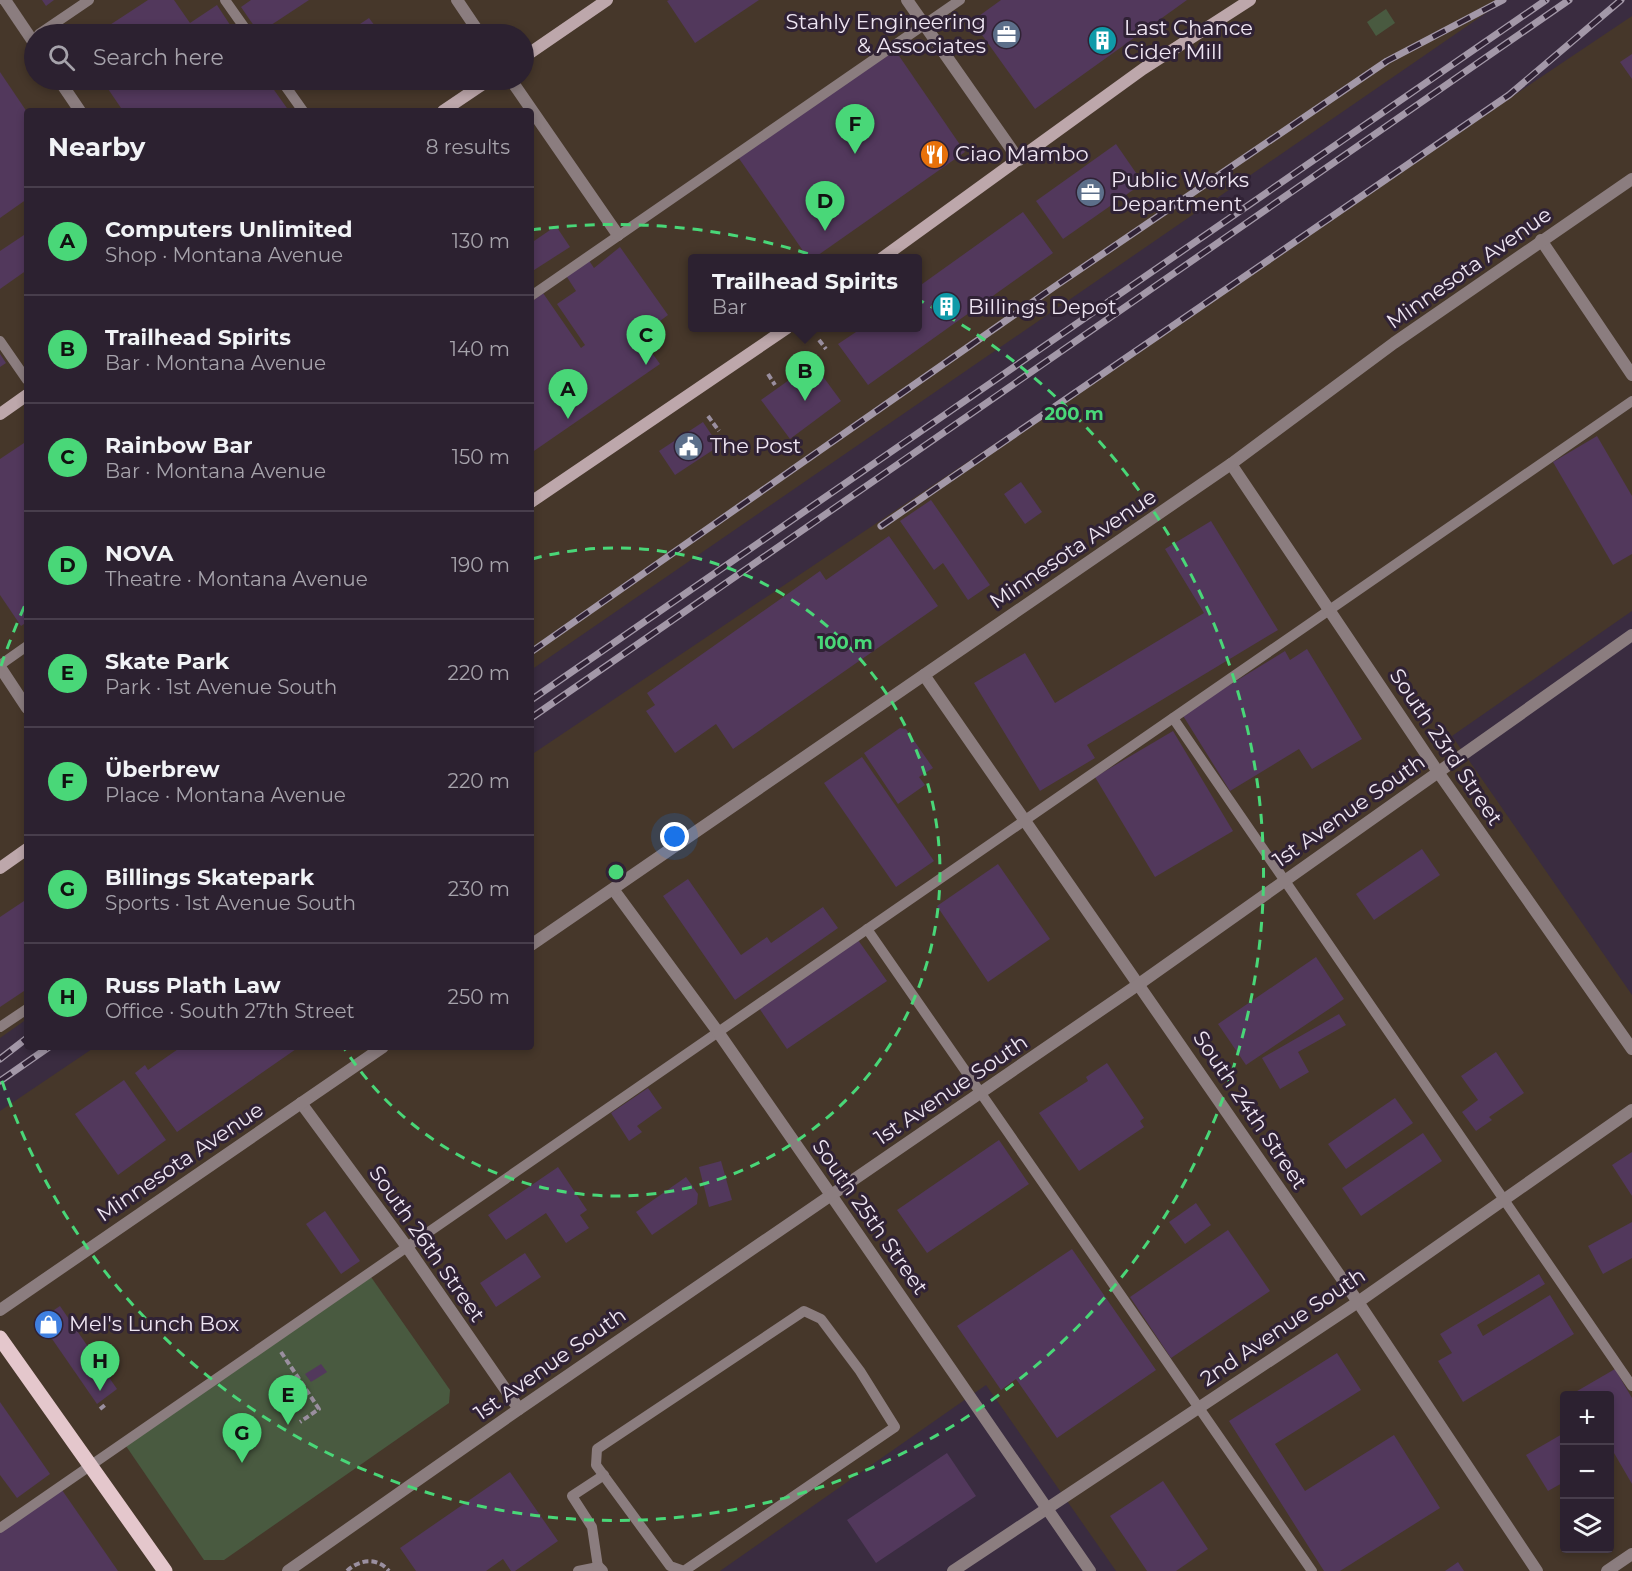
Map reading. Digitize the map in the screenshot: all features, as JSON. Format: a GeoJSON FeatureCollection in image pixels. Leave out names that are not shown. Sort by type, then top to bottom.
{"type":"FeatureCollection","features":[{"type":"Feature","properties":{"kind":"main road"},"geometry":{"type":"LineString","coordinates":[[534,50],[607,0]]}},
{"type":"Feature","properties":{"kind":"main road"},"geometry":{"type":"LineString","coordinates":[[888,254],[1143,69],[1250,0]]}},
{"type":"Feature","properties":{"kind":"main road"},"geometry":{"type":"LineString","coordinates":[[447,108],[474,90]]}},
{"type":"Feature","properties":{"kind":"main road"},"geometry":{"type":"LineString","coordinates":[[534,500],[780,332]]}},
{"type":"Feature","properties":{"kind":"main road"},"geometry":{"type":"LineString","coordinates":[[0,414],[24,397]]}},
{"type":"Feature","properties":{"kind":"main road"},"geometry":{"type":"LineString","coordinates":[[0,868],[24,851]]}},
{"type":"Feature","properties":{"kind":"main road"},"geometry":{"type":"LineString","coordinates":[[0,1338],[165,1571]]}},
{"type":"Feature","properties":{"kind":"street"},"geometry":{"type":"LineString","coordinates":[[5,0],[24,25]]}},
{"type":"Feature","properties":{"kind":"street"},"geometry":{"type":"LineString","coordinates":[[457,0],[473,24]]}},
{"type":"Feature","properties":{"kind":"street"},"geometry":{"type":"LineString","coordinates":[[907,0],[1019,160]]}},
{"type":"Feature","properties":{"kind":"street"},"geometry":{"type":"LineString","coordinates":[[66,90],[78,108]]}},
{"type":"Feature","properties":{"kind":"street"},"geometry":{"type":"LineString","coordinates":[[518,90],[530,108]]}},
{"type":"Feature","properties":{"kind":"street"},"geometry":{"type":"LineString","coordinates":[[534,114],[618,236]]}},
{"type":"Feature","properties":{"kind":"street","name":"Minnesota Avenue"},"geometry":{"type":"LineString","coordinates":[[534,943],[1231,464],[1394,343],[1632,180]]}},
{"type":"Feature","properties":{"kind":"street"},"geometry":{"type":"LineString","coordinates":[[1542,240],[1632,375]]}},
{"type":"Feature","properties":{"kind":"street","name":"South 23rd Street"},"geometry":{"type":"LineString","coordinates":[[1231,464],[1438,772],[1632,1049]]}},
{"type":"Feature","properties":{"kind":"street","name":"1st Avenue South"},"geometry":{"type":"LineString","coordinates":[[288,1571],[519,1409],[1139,984],[1632,635]]}},
{"type":"Feature","properties":{"kind":"street"},"geometry":{"type":"LineString","coordinates":[[0,666],[24,703]]}},
{"type":"Feature","properties":{"kind":"street","name":"South 24th Street"},"geometry":{"type":"LineString","coordinates":[[924,675],[1026,819],[1358,1302],[1537,1571]]}},
{"type":"Feature","properties":{"kind":"street","name":"South 25th Street"},"geometry":{"type":"LineString","coordinates":[[613,889],[718,1032],[1090,1571]]}},
{"type":"Feature","properties":{"kind":"street","name":"Minnesota Avenue"},"geometry":{"type":"LineString","coordinates":[[0,1310],[379,1050]]}},
{"type":"Feature","properties":{"kind":"street","name":"South 26th Street"},"geometry":{"type":"LineString","coordinates":[[301,1103],[407,1247],[519,1409]]}},
{"type":"Feature","properties":{"kind":"street","name":"2nd Avenue South"},"geometry":{"type":"LineString","coordinates":[[953,1571],[1046,1507],[1358,1302],[1632,1110]]}},
{"type":"Feature","properties":{"kind":"street"},"geometry":{"type":"LineString","coordinates":[[1607,1571],[1632,1554]]}},
{"type":"Feature","properties":{"kind":"lane"},"geometry":{"type":"LineString","coordinates":[[56,24],[89,0]]}},
{"type":"Feature","properties":{"kind":"lane"},"geometry":{"type":"LineString","coordinates":[[225,0],[242,24]]}},
{"type":"Feature","properties":{"kind":"lane"},"geometry":{"type":"LineString","coordinates":[[534,294],[960,0]]}},
{"type":"Feature","properties":{"kind":"lane"},"geometry":{"type":"LineString","coordinates":[[287,90],[301,108]]}},
{"type":"Feature","properties":{"kind":"lane"},"geometry":{"type":"LineString","coordinates":[[0,341],[24,376]]}},
{"type":"Feature","properties":{"kind":"lane"},"geometry":{"type":"LineString","coordinates":[[0,1528],[1632,401]]}},
{"type":"Feature","properties":{"kind":"lane"},"geometry":{"type":"LineString","coordinates":[[0,666],[24,648]]}},
{"type":"Feature","properties":{"kind":"lane"},"geometry":{"type":"LineString","coordinates":[[1173,718],[1632,1386]]}},
{"type":"Feature","properties":{"kind":"lane"},"geometry":{"type":"LineString","coordinates":[[867,929],[1312,1571]]}},
{"type":"Feature","properties":{"kind":"lane"},"geometry":{"type":"LineString","coordinates":[[0,1027],[24,1011]]}},
{"type":"Feature","properties":{"kind":"lane"},"geometry":{"type":"LineString","coordinates":[[804,1311],[821,1319],[860,1371],[895,1427],[684,1571],[670,1566],[604,1475],[597,1465],[597,1449],[804,1311]]}},
{"type":"Feature","properties":{"kind":"lane"},"geometry":{"type":"LineString","coordinates":[[578,1571],[600,1569],[592,1527],[572,1496],[604,1475]]}},
{"type":"Feature","properties":{"kind":"path"},"geometry":{"type":"LineString","coordinates":[[819,340],[826,349]]}},
{"type":"Feature","properties":{"kind":"path"},"geometry":{"type":"LineString","coordinates":[[768,374],[775,385]]}},
{"type":"Feature","properties":{"kind":"path"},"geometry":{"type":"LineString","coordinates":[[708,416],[719,431]]}},
{"type":"Feature","properties":{"kind":"path"},"geometry":{"type":"LineString","coordinates":[[272,1340],[319,1409],[300,1422]]}},
{"type":"Feature","properties":{"kind":"path"},"geometry":{"type":"LineString","coordinates":[[100,1409],[105,1405]]}},
{"type":"Feature","properties":{"kind":"path"},"geometry":{"type":"LineString","coordinates":[[347,1571],[362,1562],[370,1561],[379,1563],[389,1571]]}},
{"type":"Feature","properties":{"kind":"shaded area"},"geometry":{"type":"Polygon","coordinates":[[[0,0],[1505,0],[534,668],[534,108],[24,108],[24,1021],[0,1038],[0,0]]]}},
{"type":"Feature","properties":{"kind":"shaded area"},"geometry":{"type":"Polygon","coordinates":[[[1632,16],[1632,611],[1452,736],[1632,995],[1632,1571],[1116,1571],[986,1385],[720,1571],[0,1571],[0,1111],[91,1050],[534,1050],[534,753],[1632,16]]]}},
{"type":"Feature","properties":{"kind":"green space"},"geometry":{"type":"Polygon","coordinates":[[[1386,9],[1395,23],[1376,36],[1367,22],[1386,9]]]}},
{"type":"Feature","properties":{"kind":"green space"},"geometry":{"type":"Polygon","coordinates":[[[371,1277],[450,1390],[449,1403],[224,1560],[204,1560],[126,1446],[371,1277]]]}},
{"type":"Feature","properties":{"kind":"building"},"geometry":{"type":"Polygon","coordinates":[[[42,0],[54,0],[46,6],[42,0]]]}},
{"type":"Feature","properties":{"kind":"building"},"geometry":{"type":"Polygon","coordinates":[[[148,0],[174,0],[190,23],[217,5],[229,24],[111,24],[148,0]]]}},
{"type":"Feature","properties":{"kind":"building"},"geometry":{"type":"Polygon","coordinates":[[[251,0],[309,0],[273,24],[253,24],[241,7],[251,0]]]}},
{"type":"Feature","properties":{"kind":"building"},"geometry":{"type":"Polygon","coordinates":[[[759,0],[695,43],[667,1],[759,0]]]}},
{"type":"Feature","properties":{"kind":"building"},"geometry":{"type":"Polygon","coordinates":[[[1001,0],[1187,0],[1035,109],[972,21],[1001,0]]]}},
{"type":"Feature","properties":{"kind":"building"},"geometry":{"type":"Polygon","coordinates":[[[369,18],[374,24],[360,24],[369,18]]]}},
{"type":"Feature","properties":{"kind":"building"},"geometry":{"type":"Polygon","coordinates":[[[895,50],[965,152],[820,254],[805,254],[738,157],[895,50]]]}},
{"type":"Feature","properties":{"kind":"building"},"geometry":{"type":"Polygon","coordinates":[[[1632,54],[1632,79],[1620,62],[1632,54]]]}},
{"type":"Feature","properties":{"kind":"building"},"geometry":{"type":"Polygon","coordinates":[[[0,72],[24,108],[24,201],[0,218],[0,72]]]}},
{"type":"Feature","properties":{"kind":"building"},"geometry":{"type":"Polygon","coordinates":[[[109,90],[274,90],[287,108],[121,108],[109,90]]]}},
{"type":"Feature","properties":{"kind":"building","name":"Public Works Department"},"geometry":{"type":"Polygon","coordinates":[[[1116,144],[1143,183],[1063,239],[1036,201],[1116,144]]]}},
{"type":"Feature","properties":{"kind":"building","name":"Billings Depot"},"geometry":{"type":"Polygon","coordinates":[[[1023,212],[1053,253],[868,385],[838,344],[856,332],[922,332],[922,284],[1023,212]]]}},
{"type":"Feature","properties":{"kind":"building"},"geometry":{"type":"Polygon","coordinates":[[[556,226],[570,247],[534,270],[534,241],[556,226]]]}},
{"type":"Feature","properties":{"kind":"building"},"geometry":{"type":"Polygon","coordinates":[[[24,235],[24,272],[0,289],[0,251],[24,235]]]}},
{"type":"Feature","properties":{"kind":"building"},"geometry":{"type":"Polygon","coordinates":[[[620,247],[668,315],[652,327],[647,346],[660,364],[534,451],[534,300],[543,293],[581,348],[585,345],[557,304],[576,291],[565,274],[588,259],[594,268],[620,247]]]}},
{"type":"Feature","properties":{"kind":"building"},"geometry":{"type":"Polygon","coordinates":[[[0,354],[6,363],[0,367],[0,354]]]}},
{"type":"Feature","properties":{"kind":"building"},"geometry":{"type":"Polygon","coordinates":[[[813,363],[841,401],[790,439],[761,400],[813,363]]]}},
{"type":"Feature","properties":{"kind":"building"},"geometry":{"type":"Polygon","coordinates":[[[703,422],[719,446],[675,475],[659,451],[703,422]]]}},
{"type":"Feature","properties":{"kind":"building"},"geometry":{"type":"Polygon","coordinates":[[[1597,436],[1632,496],[1632,554],[1613,565],[1553,462],[1597,436]]]}},
{"type":"Feature","properties":{"kind":"building"},"geometry":{"type":"Polygon","coordinates":[[[24,443],[24,624],[21,626],[0,595],[0,459],[24,443]]]}},
{"type":"Feature","properties":{"kind":"building"},"geometry":{"type":"Polygon","coordinates":[[[1021,482],[1042,512],[1025,524],[1004,494],[1021,482]]]}},
{"type":"Feature","properties":{"kind":"building"},"geometry":{"type":"Polygon","coordinates":[[[931,500],[990,585],[968,600],[943,563],[934,570],[900,521],[931,500]]]}},
{"type":"Feature","properties":{"kind":"building"},"geometry":{"type":"Polygon","coordinates":[[[1211,521],[1278,630],[1087,745],[1095,758],[1040,791],[974,683],[1025,653],[1055,703],[1204,613],[1165,549],[1211,521]]]}},
{"type":"Feature","properties":{"kind":"building"},"geometry":{"type":"Polygon","coordinates":[[[889,536],[938,606],[733,749],[716,724],[675,753],[646,711],[655,705],[647,693],[820,571],[826,580],[889,536]]]}},
{"type":"Feature","properties":{"kind":"building"},"geometry":{"type":"Polygon","coordinates":[[[1307,649],[1362,739],[1312,769],[1299,749],[1230,791],[1182,714],[1285,651],[1290,660],[1307,649]]]}},
{"type":"Feature","properties":{"kind":"building"},"geometry":{"type":"Polygon","coordinates":[[[900,728],[906,729],[933,768],[919,777],[925,785],[898,804],[864,753],[900,728]]]}},
{"type":"Feature","properties":{"kind":"building"},"geometry":{"type":"Polygon","coordinates":[[[1173,731],[1233,831],[1155,877],[1095,777],[1173,731]]]}},
{"type":"Feature","properties":{"kind":"building"},"geometry":{"type":"Polygon","coordinates":[[[862,757],[934,861],[896,887],[824,783],[862,757]]]}},
{"type":"Feature","properties":{"kind":"building"},"geometry":{"type":"Polygon","coordinates":[[[1422,849],[1440,875],[1374,920],[1356,894],[1422,849]]]}},
{"type":"Feature","properties":{"kind":"building"},"geometry":{"type":"Polygon","coordinates":[[[998,864],[1050,939],[988,982],[937,906],[998,864]]]}},
{"type":"Feature","properties":{"kind":"building"},"geometry":{"type":"Polygon","coordinates":[[[688,879],[741,955],[767,937],[771,943],[823,907],[838,928],[735,1000],[663,896],[688,879]]]}},
{"type":"Feature","properties":{"kind":"building"},"geometry":{"type":"Polygon","coordinates":[[[24,901],[24,991],[0,1007],[0,917],[24,901]]]}},
{"type":"Feature","properties":{"kind":"building"},"geometry":{"type":"Polygon","coordinates":[[[858,940],[887,981],[787,1049],[759,1008],[858,940]]]}},
{"type":"Feature","properties":{"kind":"building"},"geometry":{"type":"Polygon","coordinates":[[[1316,957],[1344,999],[1246,1065],[1218,1024],[1316,957]]]}},
{"type":"Feature","properties":{"kind":"building"},"geometry":{"type":"Polygon","coordinates":[[[1339,1014],[1346,1025],[1298,1052],[1309,1072],[1280,1089],[1262,1058],[1339,1014]]]}},
{"type":"Feature","properties":{"kind":"building"},"geometry":{"type":"Polygon","coordinates":[[[177,1050],[295,1050],[177,1132],[135,1073],[145,1065],[148,1070],[177,1050]]]}},
{"type":"Feature","properties":{"kind":"building"},"geometry":{"type":"Polygon","coordinates":[[[1496,1052],[1524,1093],[1489,1117],[1492,1120],[1476,1131],[1462,1112],[1478,1100],[1461,1076],[1496,1052]]]}},
{"type":"Feature","properties":{"kind":"building"},"geometry":{"type":"Polygon","coordinates":[[[1107,1063],[1144,1118],[1140,1121],[1144,1127],[1079,1171],[1039,1113],[1088,1081],[1086,1077],[1107,1063]]]}},
{"type":"Feature","properties":{"kind":"building"},"geometry":{"type":"Polygon","coordinates":[[[124,1080],[166,1140],[118,1175],[75,1114],[124,1080]]]}},
{"type":"Feature","properties":{"kind":"building"},"geometry":{"type":"Polygon","coordinates":[[[648,1088],[662,1108],[637,1126],[642,1132],[629,1141],[611,1113],[648,1088]]]}},
{"type":"Feature","properties":{"kind":"building"},"geometry":{"type":"Polygon","coordinates":[[[1395,1098],[1413,1123],[1346,1169],[1328,1144],[1395,1098]]]}},
{"type":"Feature","properties":{"kind":"building"},"geometry":{"type":"Polygon","coordinates":[[[1423,1133],[1442,1161],[1361,1216],[1342,1188],[1423,1133]]]}},
{"type":"Feature","properties":{"kind":"building"},"geometry":{"type":"Polygon","coordinates":[[[999,1140],[1029,1184],[927,1253],[897,1210],[999,1140]]]}},
{"type":"Feature","properties":{"kind":"building"},"geometry":{"type":"Polygon","coordinates":[[[1632,1152],[1632,1196],[1612,1165],[1632,1152]]]}},
{"type":"Feature","properties":{"kind":"building"},"geometry":{"type":"Polygon","coordinates":[[[721,1161],[732,1200],[709,1207],[699,1167],[721,1161]]]}},
{"type":"Feature","properties":{"kind":"building"},"geometry":{"type":"Polygon","coordinates":[[[558,1167],[587,1210],[580,1215],[589,1228],[566,1243],[546,1213],[506,1240],[488,1215],[558,1167]]]}},
{"type":"Feature","properties":{"kind":"building"},"geometry":{"type":"Polygon","coordinates":[[[686,1177],[698,1194],[697,1204],[652,1235],[636,1212],[686,1177]]]}},
{"type":"Feature","properties":{"kind":"building"},"geometry":{"type":"Polygon","coordinates":[[[1196,1203],[1211,1225],[1185,1244],[1169,1222],[1196,1203]]]}},
{"type":"Feature","properties":{"kind":"building"},"geometry":{"type":"Polygon","coordinates":[[[325,1211],[360,1261],[341,1274],[306,1224],[325,1211]]]}},
{"type":"Feature","properties":{"kind":"building"},"geometry":{"type":"Polygon","coordinates":[[[1632,1222],[1632,1258],[1603,1274],[1588,1246],[1632,1222]]]}},
{"type":"Feature","properties":{"kind":"building"},"geometry":{"type":"Polygon","coordinates":[[[1228,1230],[1270,1291],[1171,1358],[1130,1297],[1228,1230]]]}},
{"type":"Feature","properties":{"kind":"building"},"geometry":{"type":"Polygon","coordinates":[[[1072,1249],[1156,1370],[1057,1438],[1016,1379],[1001,1390],[957,1326],[1072,1249]]]}},
{"type":"Feature","properties":{"kind":"building"},"geometry":{"type":"Polygon","coordinates":[[[525,1253],[541,1277],[496,1307],[480,1283],[525,1253]]]}},
{"type":"Feature","properties":{"kind":"building"},"geometry":{"type":"Polygon","coordinates":[[[1539,1274],[1545,1284],[1477,1325],[1483,1336],[1550,1295],[1574,1334],[1463,1402],[1438,1361],[1452,1353],[1440,1334],[1539,1274]]]}},
{"type":"Feature","properties":{"kind":"building"},"geometry":{"type":"Polygon","coordinates":[[[60,1306],[117,1389],[97,1404],[39,1320],[60,1306]]]}},
{"type":"Feature","properties":{"kind":"building"},"geometry":{"type":"Polygon","coordinates":[[[1337,1353],[1361,1390],[1275,1444],[1305,1491],[1394,1435],[1440,1508],[1340,1571],[1324,1571],[1229,1421],[1337,1353]]]}},
{"type":"Feature","properties":{"kind":"building"},"geometry":{"type":"Polygon","coordinates":[[[321,1364],[327,1372],[311,1382],[305,1374],[321,1364]]]}},
{"type":"Feature","properties":{"kind":"building"},"geometry":{"type":"Polygon","coordinates":[[[1615,1369],[1632,1398],[1632,1484],[1614,1453],[1614,1391],[1577,1391],[1615,1369]]]}},
{"type":"Feature","properties":{"kind":"building"},"geometry":{"type":"Polygon","coordinates":[[[0,1402],[50,1474],[17,1498],[0,1475],[0,1402]]]}},
{"type":"Feature","properties":{"kind":"building"},"geometry":{"type":"Polygon","coordinates":[[[1560,1435],[1560,1484],[1548,1491],[1526,1455],[1560,1435]]]}},
{"type":"Feature","properties":{"kind":"building"},"geometry":{"type":"Polygon","coordinates":[[[947,1453],[976,1496],[876,1563],[847,1520],[947,1453]]]}},
{"type":"Feature","properties":{"kind":"building"},"geometry":{"type":"Polygon","coordinates":[[[510,1472],[558,1541],[515,1571],[511,1571],[503,1559],[486,1571],[416,1571],[400,1548],[510,1472]]]}},
{"type":"Feature","properties":{"kind":"building"},"geometry":{"type":"Polygon","coordinates":[[[1163,1481],[1208,1549],[1176,1571],[1147,1571],[1110,1516],[1163,1481]]]}},
{"type":"Feature","properties":{"kind":"building"},"geometry":{"type":"Polygon","coordinates":[[[62,1490],[118,1571],[0,1571],[0,1533],[62,1490]]]}},
{"type":"Feature","properties":{"kind":"building"},"geometry":{"type":"Polygon","coordinates":[[[1458,1562],[1464,1571],[1445,1571],[1458,1562]]]}},
{"type":"Feature","properties":{"kind":"railway"},"geometry":{"type":"LineString","coordinates":[[534,650],[1054,287],[1387,61],[1503,0]]}},
{"type":"Feature","properties":{"kind":"railway"},"geometry":{"type":"LineString","coordinates":[[534,698],[1546,0]]}},
{"type":"Feature","properties":{"kind":"railway"},"geometry":{"type":"LineString","coordinates":[[534,716],[1569,0]]}},
{"type":"Feature","properties":{"kind":"railway"},"geometry":{"type":"LineString","coordinates":[[881,526],[1509,95],[1621,0]]}},
{"type":"Feature","properties":{"kind":"railway"},"geometry":{"type":"LineString","coordinates":[[0,1059],[24,1040]]}},
{"type":"Feature","properties":{"kind":"railway"},"geometry":{"type":"LineString","coordinates":[[0,1081],[45,1050]]}},
{"type":"Feature","properties":{"kind":"place","name":"Stahly Engineering & Associates"},"geometry":{"type":"Point","coordinates":[1007,34]}},
{"type":"Feature","properties":{"kind":"place","name":"Last Chance Cider Mill"},"geometry":{"type":"Point","coordinates":[1103,40]}},
{"type":"Feature","properties":{"kind":"place","name":"Überbrew"},"geometry":{"type":"Point","coordinates":[855,154]}},
{"type":"Feature","properties":{"kind":"place","name":"Ciao Mambo"},"geometry":{"type":"Point","coordinates":[934,154]}},
{"type":"Feature","properties":{"kind":"place","name":"Public Works Department"},"geometry":{"type":"Point","coordinates":[1090,192]}},
{"type":"Feature","properties":{"kind":"place","name":"NOVA"},"geometry":{"type":"Point","coordinates":[825,231]}},
{"type":"Feature","properties":{"kind":"place","name":"Billings Depot"},"geometry":{"type":"Point","coordinates":[947,307]}},
{"type":"Feature","properties":{"kind":"place","name":"Rainbow Bar"},"geometry":{"type":"Point","coordinates":[646,365]}},
{"type":"Feature","properties":{"kind":"place","name":"Trailhead Spirits"},"geometry":{"type":"Point","coordinates":[805,401]}},
{"type":"Feature","properties":{"kind":"place","name":"Computers Unlimited"},"geometry":{"type":"Point","coordinates":[568,419]}},
{"type":"Feature","properties":{"kind":"place","name":"The Post"},"geometry":{"type":"Point","coordinates":[689,446]}},
{"type":"Feature","properties":{"kind":"place","name":"Mel's Lunch Box"},"geometry":{"type":"Point","coordinates":[48,1324]}},
{"type":"Feature","properties":{"kind":"place","name":"Russ Plath Law"},"geometry":{"type":"Point","coordinates":[100,1391]}},
{"type":"Feature","properties":{"kind":"place","name":"Skate Park"},"geometry":{"type":"Point","coordinates":[288,1425]}},
{"type":"Feature","properties":{"kind":"place","name":"Billings Skatepark"},"geometry":{"type":"Point","coordinates":[242,1463]}}]}
